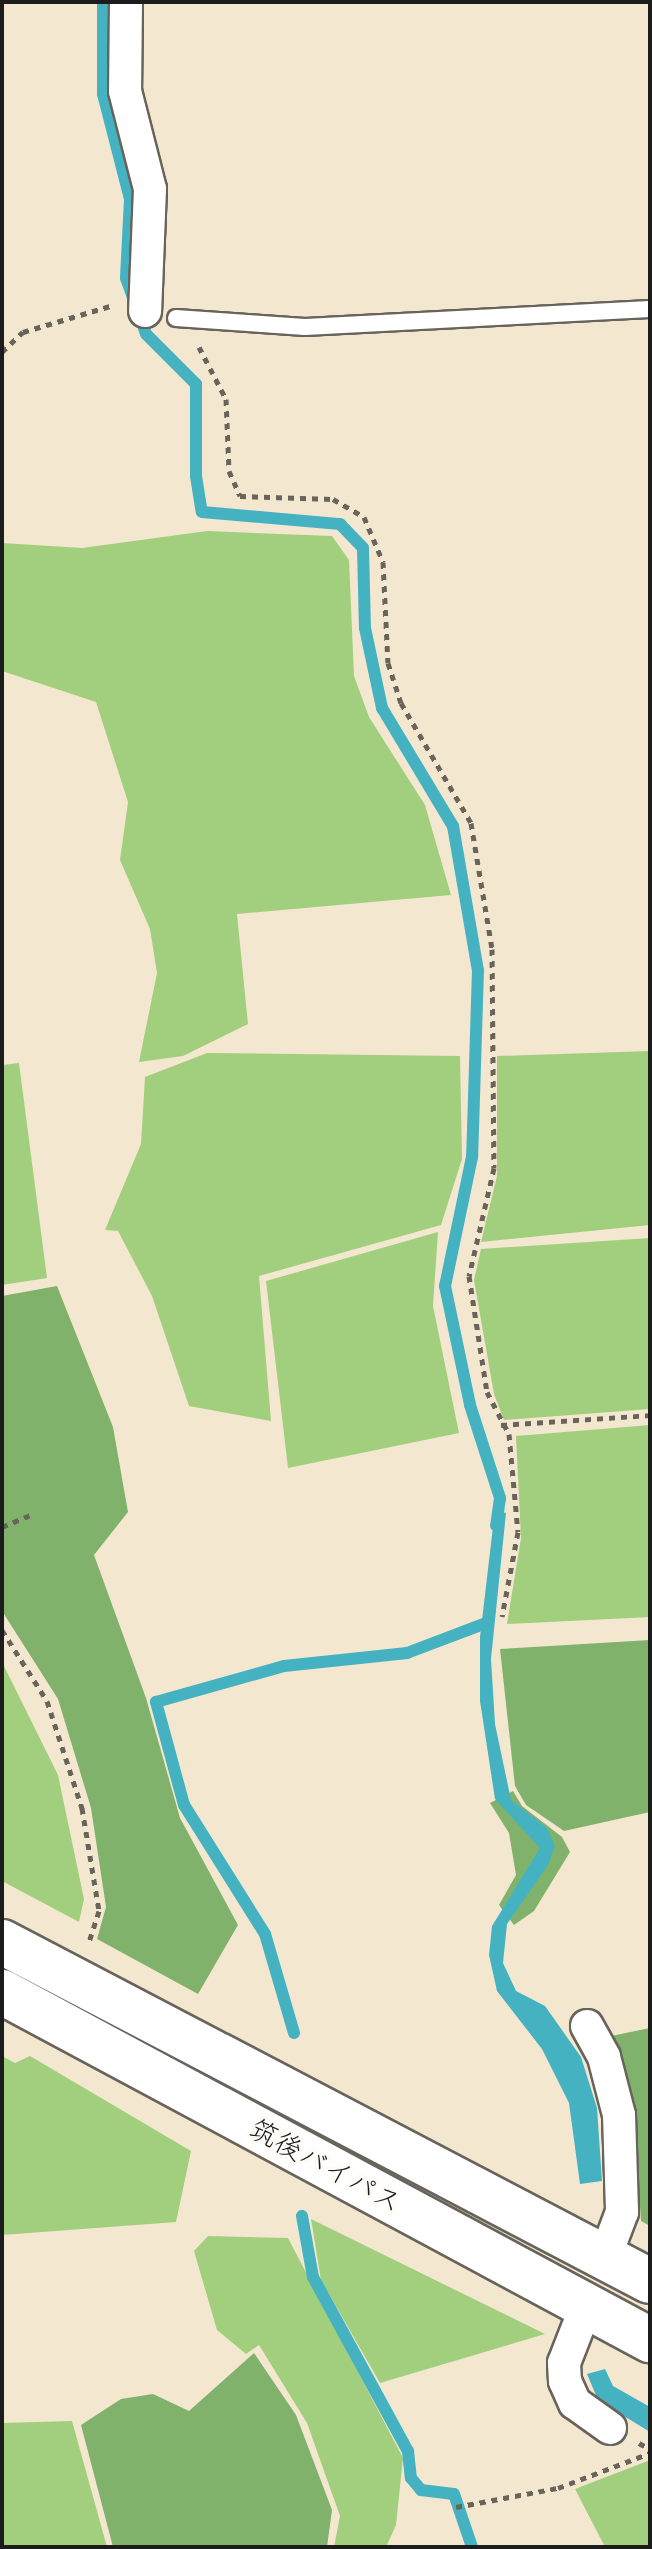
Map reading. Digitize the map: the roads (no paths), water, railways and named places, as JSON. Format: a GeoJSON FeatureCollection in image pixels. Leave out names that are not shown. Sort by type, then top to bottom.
{"type":"FeatureCollection","features":[{"type":"Feature","properties":{"kind":"highway","name":"筑後バイパス"},"geometry":{"type":"LineString","coordinates":[[2,1942],[650,2281]]}},
{"type":"Feature","properties":{"kind":"highway","name":"筑後バイパス"},"geometry":{"type":"LineString","coordinates":[[2,1992],[650,2340]]}},
{"type":"Feature","properties":{"kind":"street"},"geometry":{"type":"LineString","coordinates":[[126,2],[125,91],[150,189],[161,314]]}},
{"type":"Feature","properties":{"kind":"street"},"geometry":{"type":"LineString","coordinates":[[587,2026],[604,2057],[619,2115],[622,2212],[605,2257]]}},
{"type":"Feature","properties":{"kind":"street"},"geometry":{"type":"LineString","coordinates":[[587,2304],[564,2363],[565,2381],[575,2403],[610,2428]]}},
{"type":"Feature","properties":{"kind":"lane"},"geometry":{"type":"LineString","coordinates":[[161,314],[305,327],[650,309]]}},
{"type":"Feature","properties":{"kind":"water"},"geometry":{"type":"Polygon","coordinates":[[[495,1510],[506,1513],[491,1659],[495,1724],[511,1800],[547,1828],[555,1846],[548,1865],[507,1924],[503,1963],[516,1991],[545,2006],[581,2057],[597,2108],[602,2181],[580,2184],[569,2103],[542,2049],[497,1991],[489,1955],[492,1926],[540,1848],[495,1799],[480,1701],[480,1637],[495,1510]]]}},
{"type":"Feature","properties":{"kind":"water"},"geometry":{"type":"Polygon","coordinates":[[[605,2369],[613,2386],[650,2407],[650,2432],[598,2400],[587,2374],[605,2369]]]}},
{"type":"Feature","properties":{"kind":"waterway"},"geometry":{"type":"LineString","coordinates":[[103,2],[103,94],[130,199],[126,278],[146,334],[196,384],[196,476],[202,512],[340,524],[363,548],[365,628],[382,708],[453,826],[478,970],[472,1157],[445,1286],[470,1405],[500,1498],[496,1526]]}},
{"type":"Feature","properties":{"kind":"waterway"},"geometry":{"type":"LineString","coordinates":[[294,2033],[265,1934],[184,1805],[156,1702],[284,1666],[407,1653],[486,1623]]}},
{"type":"Feature","properties":{"kind":"waterway"},"geometry":{"type":"LineString","coordinates":[[302,2216],[313,2277],[408,2451],[411,2478],[421,2490],[454,2494],[472,2547]]}}]}
